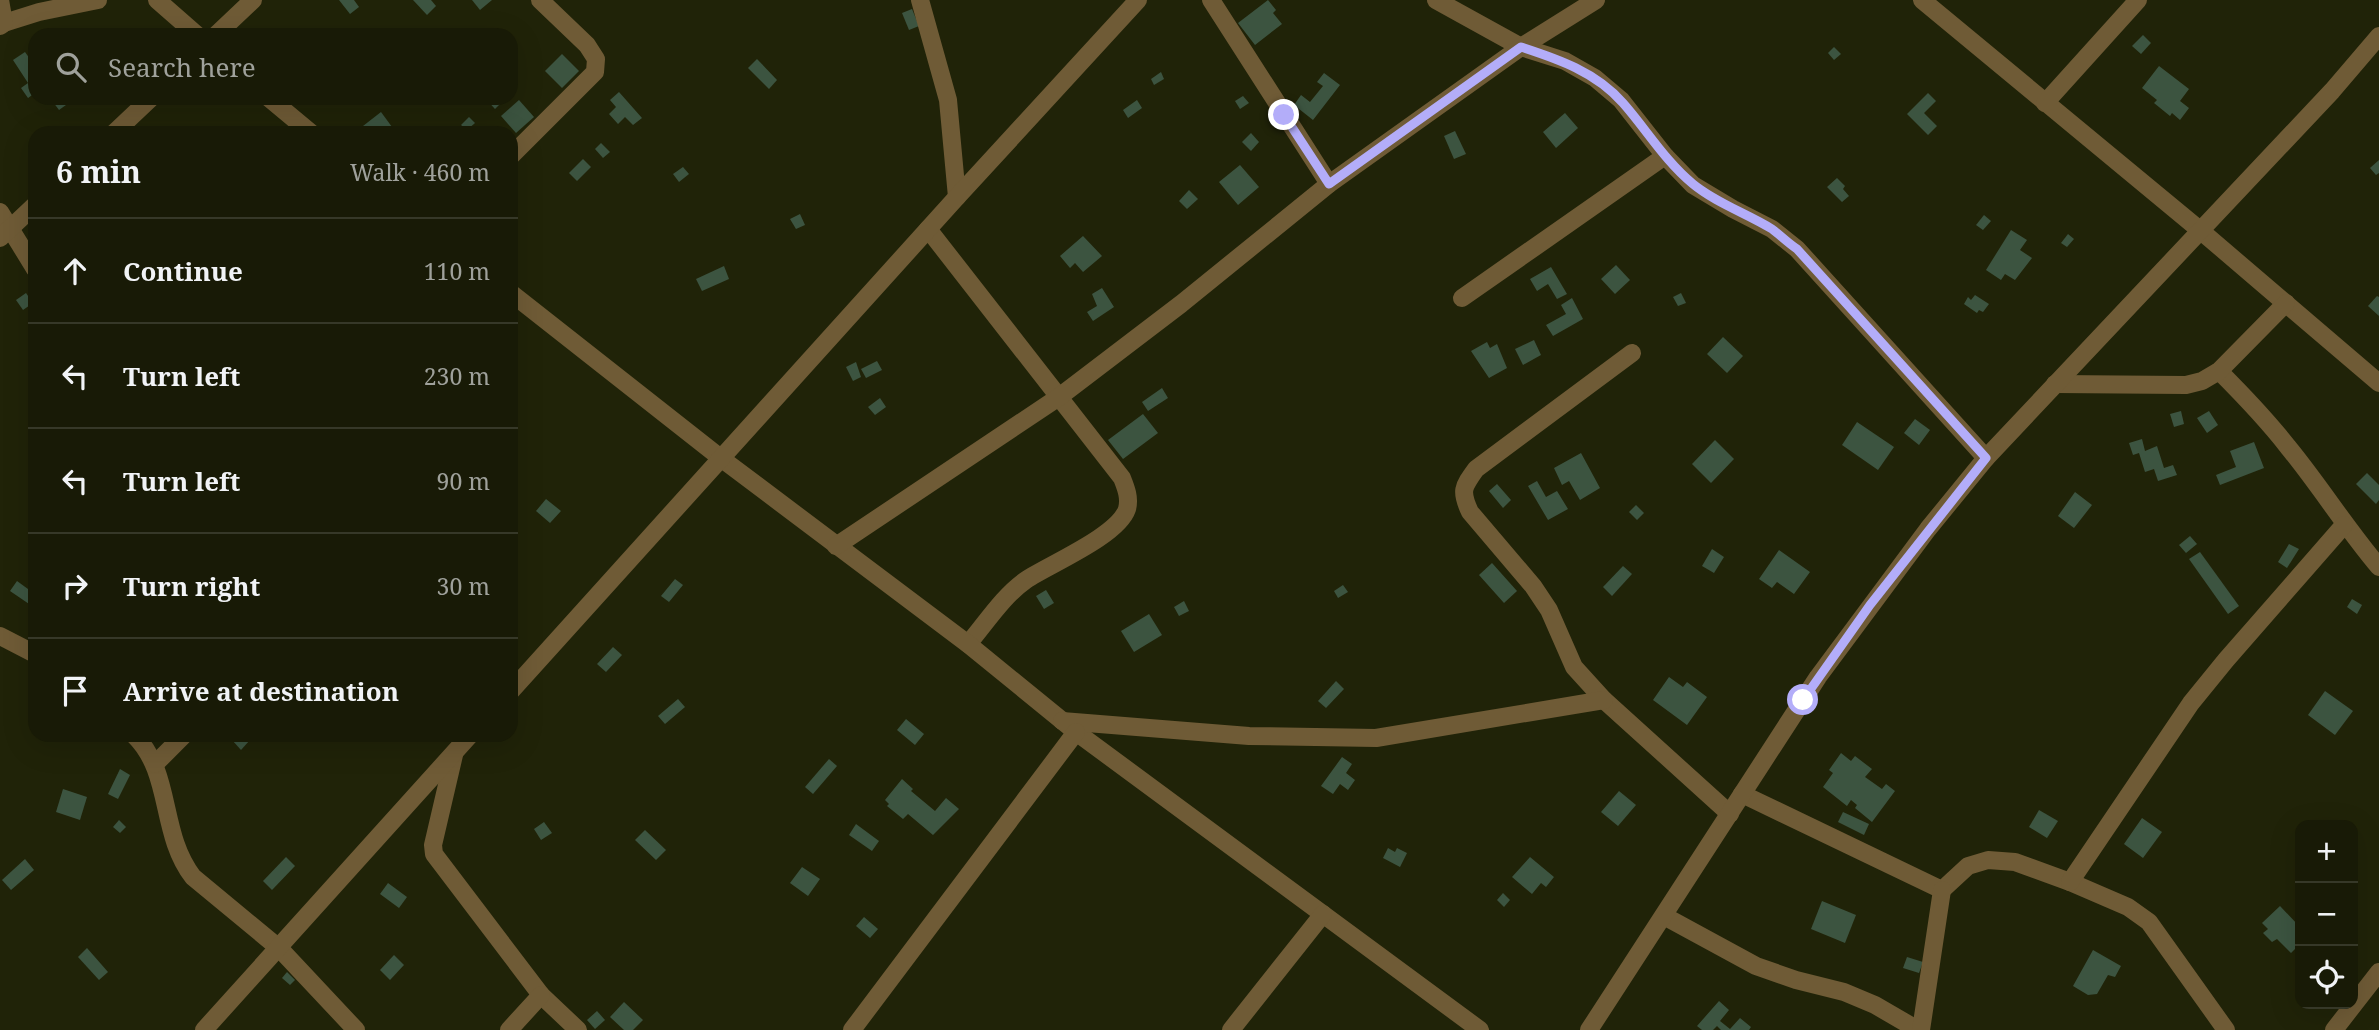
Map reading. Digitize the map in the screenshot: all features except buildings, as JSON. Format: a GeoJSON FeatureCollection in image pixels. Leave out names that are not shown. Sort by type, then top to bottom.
{"type":"FeatureCollection","features":[{"type":"Feature","properties":{"kind":"street"},"geometry":{"type":"LineString","coordinates":[[0,0],[2,25],[39,12],[98,0]]}},
{"type":"Feature","properties":{"kind":"street"},"geometry":{"type":"LineString","coordinates":[[157,0],[189,28]]}},
{"type":"Feature","properties":{"kind":"street"},"geometry":{"type":"LineString","coordinates":[[223,28],[253,0]]}},
{"type":"Feature","properties":{"kind":"street"},"geometry":{"type":"LineString","coordinates":[[518,149],[595,72],[596,59],[587,45],[540,0]]}},
{"type":"Feature","properties":{"kind":"street"},"geometry":{"type":"LineString","coordinates":[[920,0],[948,100],[957,197]]}},
{"type":"Feature","properties":{"kind":"street"},"geometry":{"type":"LineString","coordinates":[[518,683],[1138,0]]}},
{"type":"Feature","properties":{"kind":"street"},"geometry":{"type":"LineString","coordinates":[[1211,0],[1329,184]]}},
{"type":"Feature","properties":{"kind":"street"},"geometry":{"type":"LineString","coordinates":[[1436,0],[1521,47],[1565,61],[1595,78],[1621,100],[1665,156],[1693,185],[1772,229],[1797,249],[1986,458]]}},
{"type":"Feature","properties":{"kind":"street"},"geometry":{"type":"LineString","coordinates":[[836,546],[1059,397],[1181,304],[1329,184],[1521,47],[1596,0]]}},
{"type":"Feature","properties":{"kind":"street"},"geometry":{"type":"LineString","coordinates":[[1922,0],[2201,231],[2379,383]]}},
{"type":"Feature","properties":{"kind":"street"},"geometry":{"type":"LineString","coordinates":[[2045,103],[2138,0]]}},
{"type":"Feature","properties":{"kind":"street"},"geometry":{"type":"LineString","coordinates":[[1589,1030],[1818,677],[1870,605],[1986,458],[2332,92],[2379,36]]}},
{"type":"Feature","properties":{"kind":"street"},"geometry":{"type":"LineString","coordinates":[[121,126],[144,105]]}},
{"type":"Feature","properties":{"kind":"street"},"geometry":{"type":"LineString","coordinates":[[277,105],[303,126]]}},
{"type":"Feature","properties":{"kind":"street"},"geometry":{"type":"LineString","coordinates":[[1462,298],[1665,156]]}},
{"type":"Feature","properties":{"kind":"street"},"geometry":{"type":"LineString","coordinates":[[0,212],[5,233],[28,261]]}},
{"type":"Feature","properties":{"kind":"street"},"geometry":{"type":"LineString","coordinates":[[5,233],[28,212]]}},
{"type":"Feature","properties":{"kind":"street"},"geometry":{"type":"LineString","coordinates":[[928,229],[1122,478],[1128,493],[1123,517],[1100,537],[1026,580],[1010,593],[968,644]]}},
{"type":"Feature","properties":{"kind":"street"},"geometry":{"type":"LineString","coordinates":[[518,302],[968,644],[1069,726],[1480,1030]]}},
{"type":"Feature","properties":{"kind":"street"},"geometry":{"type":"LineString","coordinates":[[2056,384],[2186,385],[2202,381],[2220,371],[2286,303]]}},
{"type":"Feature","properties":{"kind":"street"},"geometry":{"type":"LineString","coordinates":[[1632,353],[1476,469],[1464,487],[1463,498],[1471,512],[1533,586],[1549,610],[1574,667],[1604,700],[1730,814]]}},
{"type":"Feature","properties":{"kind":"street"},"geometry":{"type":"LineString","coordinates":[[2220,371],[2289,447],[2344,525],[2379,567]]}},
{"type":"Feature","properties":{"kind":"street"},"geometry":{"type":"LineString","coordinates":[[2070,882],[2191,704],[2344,525]]}},
{"type":"Feature","properties":{"kind":"street"},"geometry":{"type":"LineString","coordinates":[[0,636],[28,650]]}},
{"type":"Feature","properties":{"kind":"street"},"geometry":{"type":"LineString","coordinates":[[1069,726],[1249,736],[1376,738],[1604,700]]}},
{"type":"Feature","properties":{"kind":"street"},"geometry":{"type":"LineString","coordinates":[[852,1030],[1069,726]]}},
{"type":"Feature","properties":{"kind":"street"},"geometry":{"type":"LineString","coordinates":[[142,742],[148,748],[155,764],[175,846],[182,863],[193,877],[279,949],[356,1030]]}},
{"type":"Feature","properties":{"kind":"street"},"geometry":{"type":"LineString","coordinates":[[155,764],[177,742]]}},
{"type":"Feature","properties":{"kind":"street"},"geometry":{"type":"LineString","coordinates":[[204,1030],[463,742]]}},
{"type":"Feature","properties":{"kind":"street"},"geometry":{"type":"LineString","coordinates":[[455,751],[433,845],[434,854],[541,995],[578,1030]]}},
{"type":"Feature","properties":{"kind":"street"},"geometry":{"type":"LineString","coordinates":[[1742,794],[1942,890]]}},
{"type":"Feature","properties":{"kind":"street"},"geometry":{"type":"LineString","coordinates":[[1664,916],[1756,966],[1844,992],[1875,1005],[1919,1030],[1942,890],[1968,866],[1988,860],[2015,862],[2070,882],[2128,908],[2149,922],[2226,1030]]}},
{"type":"Feature","properties":{"kind":"street"},"geometry":{"type":"LineString","coordinates":[[1231,1030],[1323,914]]}},
{"type":"Feature","properties":{"kind":"street"},"geometry":{"type":"LineString","coordinates":[[2334,1030],[2379,972]]}},
{"type":"Feature","properties":{"kind":"street"},"geometry":{"type":"LineString","coordinates":[[509,1030],[541,995]]}},
{"type":"Feature","properties":{"kind":"route"},"geometry":{"type":"LineString","coordinates":[[1284,115],[1329,184],[1521,47],[1565,61],[1595,78],[1621,100],[1665,156],[1693,185],[1772,229],[1797,249],[1986,458],[1870,605],[1803,700]]}}]}
